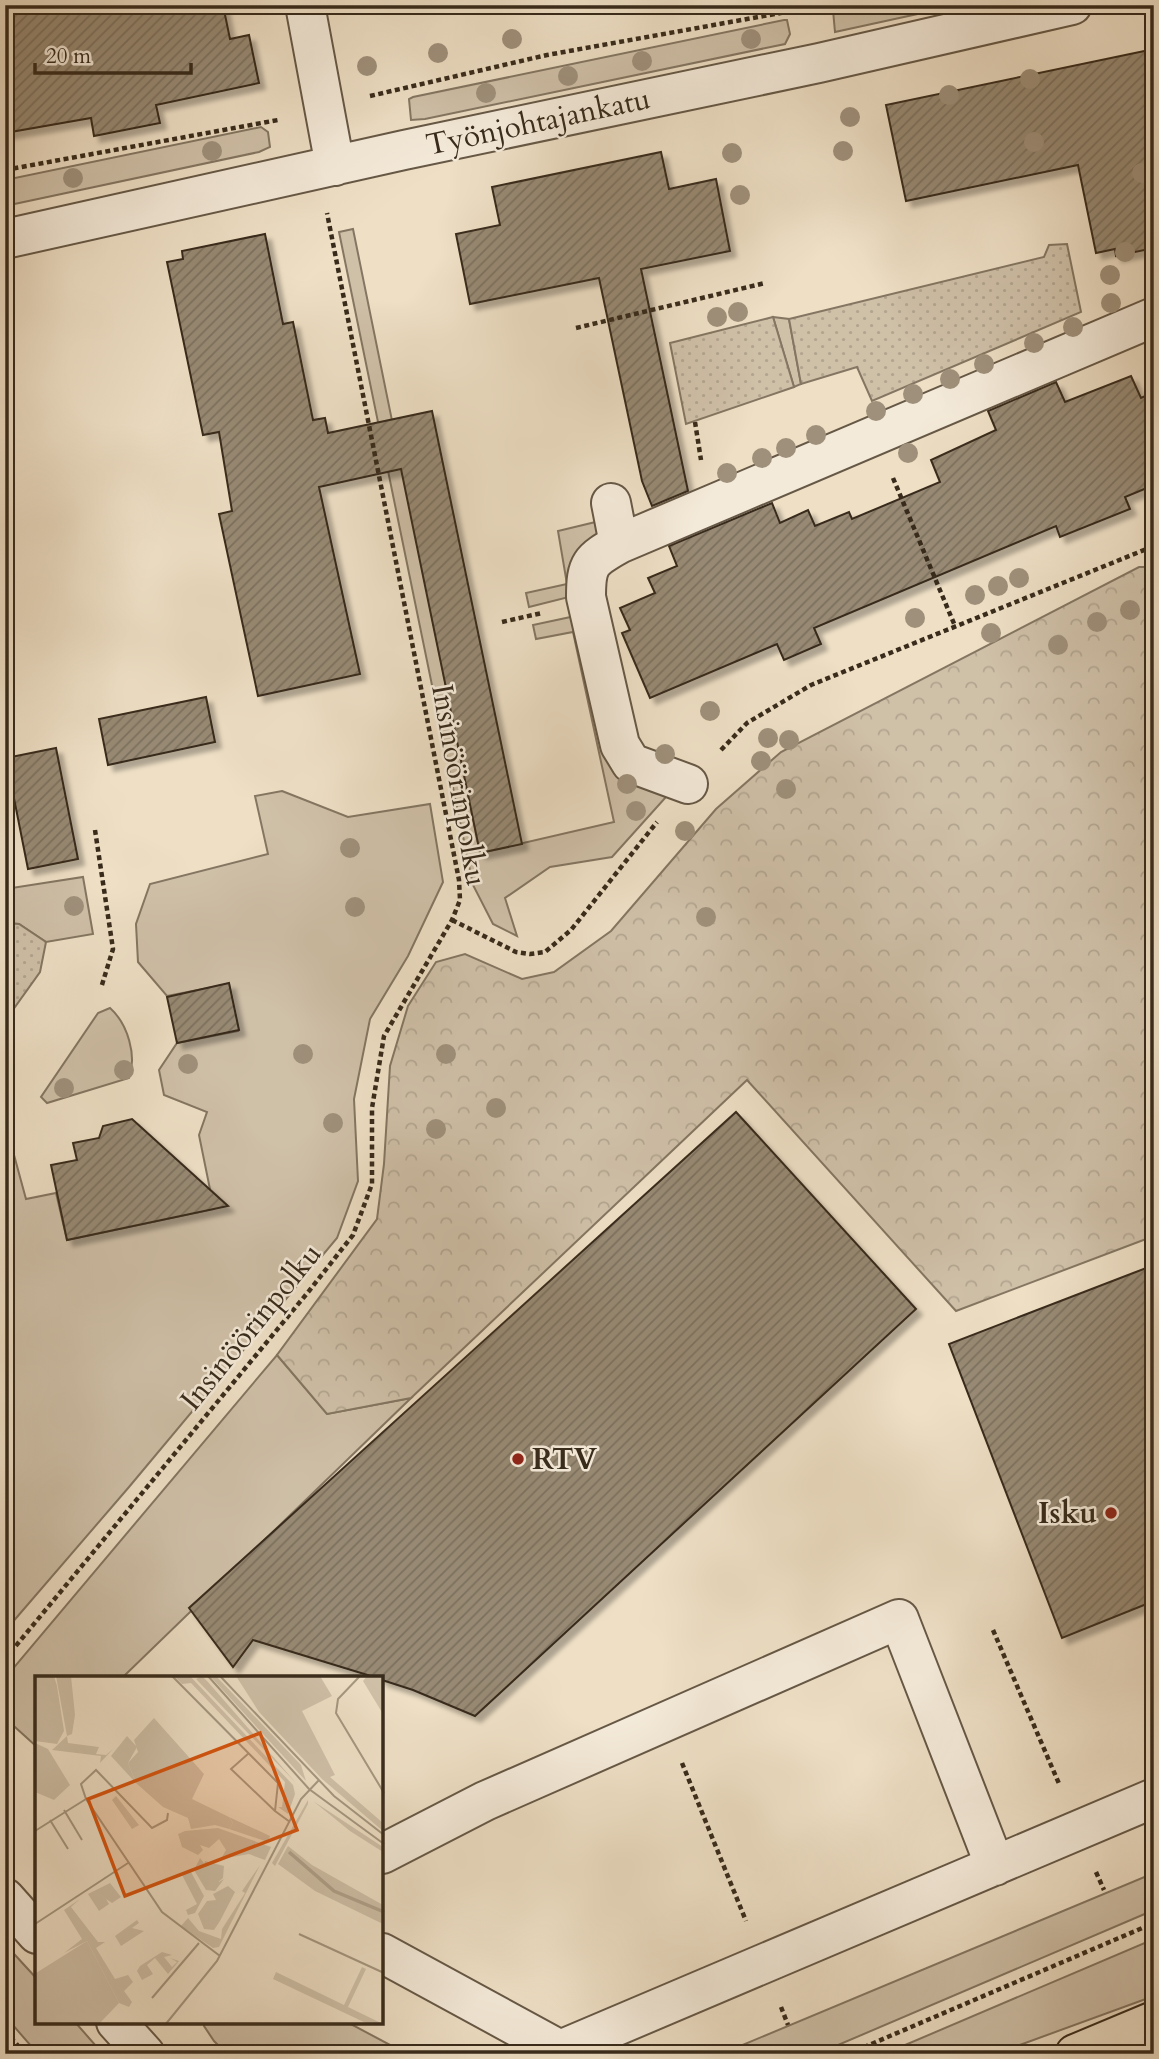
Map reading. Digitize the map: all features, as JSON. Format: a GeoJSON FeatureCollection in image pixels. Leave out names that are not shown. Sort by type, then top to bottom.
{"type":"FeatureCollection","features":[{"type":"Feature","properties":{"kind":"main road"},"geometry":{"type":"LineString","coordinates":[[1075,2054],[1154,2021]]}},
{"type":"Feature","properties":{"kind":"street"},"geometry":{"type":"LineString","coordinates":[[305,5],[335,166]]}},
{"type":"Feature","properties":{"kind":"street","name":"Työnjohtajankatu"},"geometry":{"type":"LineString","coordinates":[[5,239],[818,63],[1072,5]]}},
{"type":"Feature","properties":{"kind":"street"},"geometry":{"type":"LineString","coordinates":[[688,784],[631,763],[620,745],[586,597],[586,573],[599,555],[619,544],[1154,317]]}},
{"type":"Feature","properties":{"kind":"street"},"geometry":{"type":"LineString","coordinates":[[611,503],[619,544]]}},
{"type":"Feature","properties":{"kind":"street"},"geometry":{"type":"LineString","coordinates":[[383,1853],[485,1801],[899,1619],[995,1866]]}},
{"type":"Feature","properties":{"kind":"street"},"geometry":{"type":"LineString","coordinates":[[383,1954],[560,2050],[1154,1798]]}},
{"type":"Feature","properties":{"kind":"street"},"geometry":{"type":"LineString","coordinates":[[5,1898],[35,1932]]}},
{"type":"Feature","properties":{"kind":"street"},"geometry":{"type":"LineString","coordinates":[[118,2024],[145,2054]]}},
{"type":"Feature","properties":{"kind":"path"},"geometry":{"type":"LineString","coordinates":[[370,96],[547,55],[825,5]]}},
{"type":"Feature","properties":{"kind":"path"},"geometry":{"type":"LineString","coordinates":[[5,170],[282,120]]}},
{"type":"Feature","properties":{"kind":"path","name":"Insinöörinpolku"},"geometry":{"type":"LineString","coordinates":[[5,1659],[353,1235],[372,1184],[372,1108],[384,1036],[452,920],[460,900],[459,880],[327,212]]}},
{"type":"Feature","properties":{"kind":"path"},"geometry":{"type":"LineString","coordinates":[[576,328],[765,283]]}},
{"type":"Feature","properties":{"kind":"path"},"geometry":{"type":"LineString","coordinates":[[875,435],[955,626]]}},
{"type":"Feature","properties":{"kind":"path"},"geometry":{"type":"LineString","coordinates":[[452,920],[516,952],[545,952],[571,930],[688,784],[747,723],[811,685],[1154,546]]}},
{"type":"Feature","properties":{"kind":"path"},"geometry":{"type":"LineString","coordinates":[[96,830],[113,949],[101,988]]}},
{"type":"Feature","properties":{"kind":"path"},"geometry":{"type":"LineString","coordinates":[[993,1630],[1104,1890]]}},
{"type":"Feature","properties":{"kind":"path"},"geometry":{"type":"LineString","coordinates":[[665,1721],[788,2025]]}},
{"type":"Feature","properties":{"kind":"path"},"geometry":{"type":"LineString","coordinates":[[848,2054],[1154,1923]]}},
{"type":"Feature","properties":{"kind":"path"},"geometry":{"type":"LineString","coordinates":[[5,2031],[25,2054]]}},
{"type":"Feature","properties":{"kind":"green space"},"geometry":{"type":"Polygon","coordinates":[[[851,5],[959,5],[835,32],[833,10],[851,5]]]}},
{"type":"Feature","properties":{"kind":"green space"},"geometry":{"type":"Polygon","coordinates":[[[787,20],[790,34],[785,44],[411,120],[409,99],[413,97],[787,20]]]}},
{"type":"Feature","properties":{"kind":"green space"},"geometry":{"type":"Polygon","coordinates":[[[261,127],[268,132],[270,147],[259,152],[5,206],[5,180],[261,127]]]}},
{"type":"Feature","properties":{"kind":"green space"},"geometry":{"type":"Polygon","coordinates":[[[353,229],[480,853],[614,822],[573,632],[536,639],[533,625],[580,615],[612,750],[675,787],[612,857],[550,867],[505,898],[517,936],[493,924],[473,885],[339,232],[353,229]]]}},
{"type":"Feature","properties":{"kind":"green space"},"geometry":{"type":"Polygon","coordinates":[[[1067,244],[1081,312],[872,401],[857,367],[801,384],[789,319],[1044,257],[1049,245],[1067,244]]]}},
{"type":"Feature","properties":{"kind":"green space"},"geometry":{"type":"Polygon","coordinates":[[[773,317],[789,319],[801,384],[794,387],[773,317]]]}},
{"type":"Feature","properties":{"kind":"green space"},"geometry":{"type":"Polygon","coordinates":[[[773,317],[794,387],[686,424],[670,343],[773,317]]]}},
{"type":"Feature","properties":{"kind":"green space"},"geometry":{"type":"Polygon","coordinates":[[[604,520],[577,595],[529,607],[526,593],[567,584],[558,531],[604,520]]]}},
{"type":"Feature","properties":{"kind":"green space"},"geometry":{"type":"Polygon","coordinates":[[[1139,567],[1154,567],[1154,1236],[956,1311],[747,1080],[411,1398],[327,1414],[277,1355],[377,1219],[384,1164],[390,1066],[408,1006],[436,962],[465,954],[522,979],[554,972],[611,931],[716,809],[781,752],[1139,567]]]}},
{"type":"Feature","properties":{"kind":"green space"},"geometry":{"type":"Polygon","coordinates":[[[282,791],[348,817],[430,804],[443,882],[408,956],[370,1019],[354,1099],[358,1181],[337,1238],[5,1631],[5,1151],[10,1150],[14,1155],[26,1199],[56,1193],[67,1240],[214,1209],[199,1135],[207,1112],[164,1095],[159,1070],[177,1043],[238,1031],[229,984],[167,996],[138,962],[136,924],[150,884],[268,854],[255,796],[282,791]]]}},
{"type":"Feature","properties":{"kind":"green space"},"geometry":{"type":"Polygon","coordinates":[[[5,876],[7,884],[12,888],[83,877],[93,934],[46,942],[19,924],[5,923],[5,876]]]}},
{"type":"Feature","properties":{"kind":"green space"},"geometry":{"type":"Polygon","coordinates":[[[5,923],[19,924],[46,942],[40,972],[5,1021],[5,923]]]}},
{"type":"Feature","properties":{"kind":"green space"},"geometry":{"type":"Polygon","coordinates":[[[110,1008],[122,1023],[129,1041],[132,1060],[129,1078],[47,1103],[41,1097],[98,1013],[110,1008]]]}},
{"type":"Feature","properties":{"kind":"green space"},"geometry":{"type":"Polygon","coordinates":[[[277,1355],[327,1414],[411,1398],[124,1676],[35,1676],[35,1745],[5,1718],[5,1678],[277,1355]]]}},
{"type":"Feature","properties":{"kind":"green space"},"geometry":{"type":"Polygon","coordinates":[[[1154,1873],[1154,1910],[817,2054],[721,2054],[1154,1873]]]}},
{"type":"Feature","properties":{"kind":"green space"},"geometry":{"type":"Polygon","coordinates":[[[1154,1939],[1154,1996],[995,2054],[884,2054],[1154,1939]]]}},
{"type":"Feature","properties":{"kind":"green space"},"geometry":{"type":"Polygon","coordinates":[[[5,1944],[35,1977],[35,2024],[77,2024],[103,2054],[38,2054],[5,2016],[5,1944]]]}},
{"type":"Feature","properties":{"kind":"green space"},"geometry":{"type":"Polygon","coordinates":[[[351,2024],[407,2054],[227,2054],[204,2026],[351,2024]]]}},
{"type":"Feature","properties":{"kind":"building"},"geometry":{"type":"Polygon","coordinates":[[[5,5],[223,5],[230,39],[249,35],[259,83],[156,105],[160,123],[94,136],[91,118],[5,133],[5,5]]]}},
{"type":"Feature","properties":{"kind":"building"},"geometry":{"type":"Polygon","coordinates":[[[1154,49],[1154,248],[1116,256],[1115,249],[1096,253],[1078,165],[906,201],[886,105],[1154,49]]]}},
{"type":"Feature","properties":{"kind":"building"},"geometry":{"type":"Polygon","coordinates":[[[661,152],[669,189],[716,179],[730,251],[641,269],[688,491],[652,506],[642,481],[599,278],[470,304],[456,234],[500,225],[492,187],[661,152]]]}},
{"type":"Feature","properties":{"kind":"building"},"geometry":{"type":"Polygon","coordinates":[[[265,234],[283,324],[293,322],[313,420],[325,418],[328,433],[432,411],[522,844],[480,853],[401,469],[319,487],[360,674],[258,696],[219,514],[232,511],[219,432],[203,435],[167,262],[183,259],[182,251],[265,234]]]}},
{"type":"Feature","properties":{"kind":"building"},"geometry":{"type":"Polygon","coordinates":[[[1131,376],[1141,398],[1154,392],[1154,485],[1125,497],[1130,509],[1060,537],[1056,526],[814,628],[821,644],[784,660],[777,644],[650,698],[622,633],[630,630],[620,608],[655,593],[648,578],[677,566],[669,546],[772,503],[780,523],[808,510],[815,526],[849,512],[852,519],[940,482],[931,460],[996,430],[988,411],[1056,382],[1065,402],[1131,376]]]}},
{"type":"Feature","properties":{"kind":"building"},"geometry":{"type":"Polygon","coordinates":[[[206,697],[215,742],[108,765],[99,719],[206,697]]]}},
{"type":"Feature","properties":{"kind":"building"},"geometry":{"type":"Polygon","coordinates":[[[56,748],[78,859],[28,869],[6,758],[56,748]]]}},
{"type":"Feature","properties":{"kind":"building"},"geometry":{"type":"Polygon","coordinates":[[[229,983],[239,1030],[177,1043],[167,997],[229,983]]]}},
{"type":"Feature","properties":{"kind":"building"},"geometry":{"type":"Polygon","coordinates":[[[736,1112],[916,1309],[475,1716],[383,1680],[383,1676],[371,1676],[253,1640],[233,1667],[189,1608],[736,1112]]]}},
{"type":"Feature","properties":{"kind":"building"},"geometry":{"type":"Polygon","coordinates":[[[132,1119],[228,1206],[67,1240],[51,1165],[77,1160],[73,1143],[99,1138],[103,1126],[132,1119]]]}},
{"type":"Feature","properties":{"kind":"building"},"geometry":{"type":"Polygon","coordinates":[[[1154,1265],[1154,1601],[1062,1638],[949,1344],[1154,1265]]]}},
{"type":"Feature","properties":{"kind":"place","name":"RTV"},"geometry":{"type":"Point","coordinates":[518,1459]}},
{"type":"Feature","properties":{"kind":"place","name":"Isku"},"geometry":{"type":"Point","coordinates":[1111,1513]}}]}
